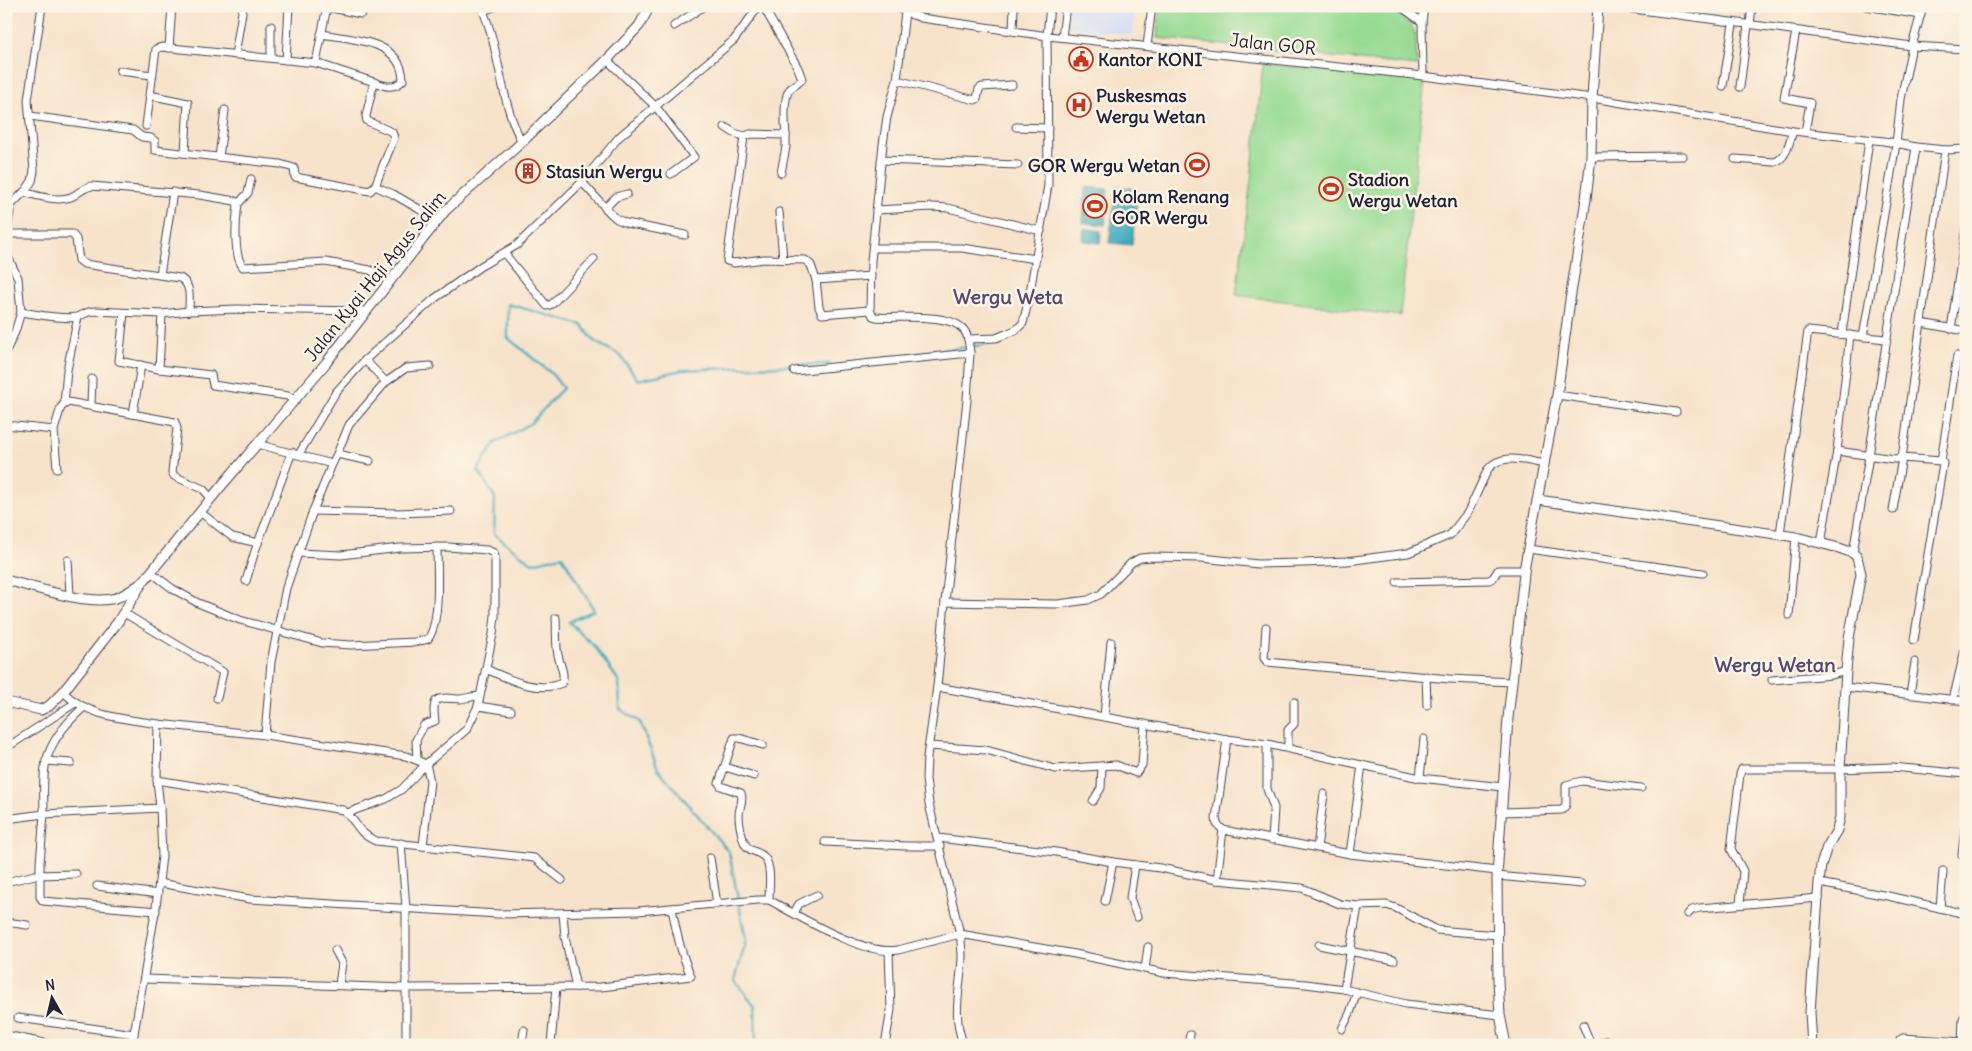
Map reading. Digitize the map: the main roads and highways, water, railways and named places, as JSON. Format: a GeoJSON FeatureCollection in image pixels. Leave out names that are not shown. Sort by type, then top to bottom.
{"type":"FeatureCollection","features":[{"type":"Feature","properties":{"kind":"water"},"geometry":{"type":"Polygon","coordinates":[[[1116,186],[1138,189],[1132,245],[1109,243],[1116,186]]]}},
{"type":"Feature","properties":{"kind":"water","name":"Kolam Renang GOR Wergu"},"geometry":{"type":"Polygon","coordinates":[[[1085,187],[1108,189],[1105,225],[1083,223],[1085,187]]]}},
{"type":"Feature","properties":{"kind":"water"},"geometry":{"type":"Polygon","coordinates":[[[1084,228],[1101,231],[1100,243],[1083,241],[1084,228]]]}},
{"type":"Feature","properties":{"kind":"waterway"},"geometry":{"type":"LineString","coordinates":[[756,1045],[755,1006],[735,980],[746,941],[729,852],[658,769],[640,722],[620,709],[619,681],[594,646],[569,622],[594,610],[562,556],[532,563],[494,534],[495,498],[478,470],[495,443],[531,423],[563,388],[551,373],[508,338],[508,304],[582,325],[595,342],[620,355],[638,380],[682,370],[829,364]]}},
{"type":"Feature","properties":{"kind":"waterway"},"geometry":{"type":"LineString","coordinates":[[884,358],[983,345],[994,340]]}},
{"type":"Feature","properties":{"kind":"place","name":"Kantor KONI"},"geometry":{"type":"Point","coordinates":[1081,59]}},
{"type":"Feature","properties":{"kind":"place","name":"Puskesmas Wergu Wetan"},"geometry":{"type":"Point","coordinates":[1079,105]}},
{"type":"Feature","properties":{"kind":"place","name":"GOR Wergu Wetan"},"geometry":{"type":"Point","coordinates":[1197,165]}},
{"type":"Feature","properties":{"kind":"place","name":"Stasiun Wergu"},"geometry":{"type":"Point","coordinates":[528,171]}},
{"type":"Feature","properties":{"kind":"place","name":"Stadion Wergu Wetan"},"geometry":{"type":"Point","coordinates":[1331,189]}},
{"type":"Feature","properties":{"kind":"place","name":"Kolam Renang GOR Wergu"},"geometry":{"type":"Point","coordinates":[1095,206]}},
{"type":"Feature","properties":{"kind":"district","name":"Wergu Weta"},"geometry":{"type":"Point","coordinates":[1008,296]}},
{"type":"Feature","properties":{"kind":"district","name":"Wergu Wetan"},"geometry":{"type":"Point","coordinates":[1775,664]}}]}
